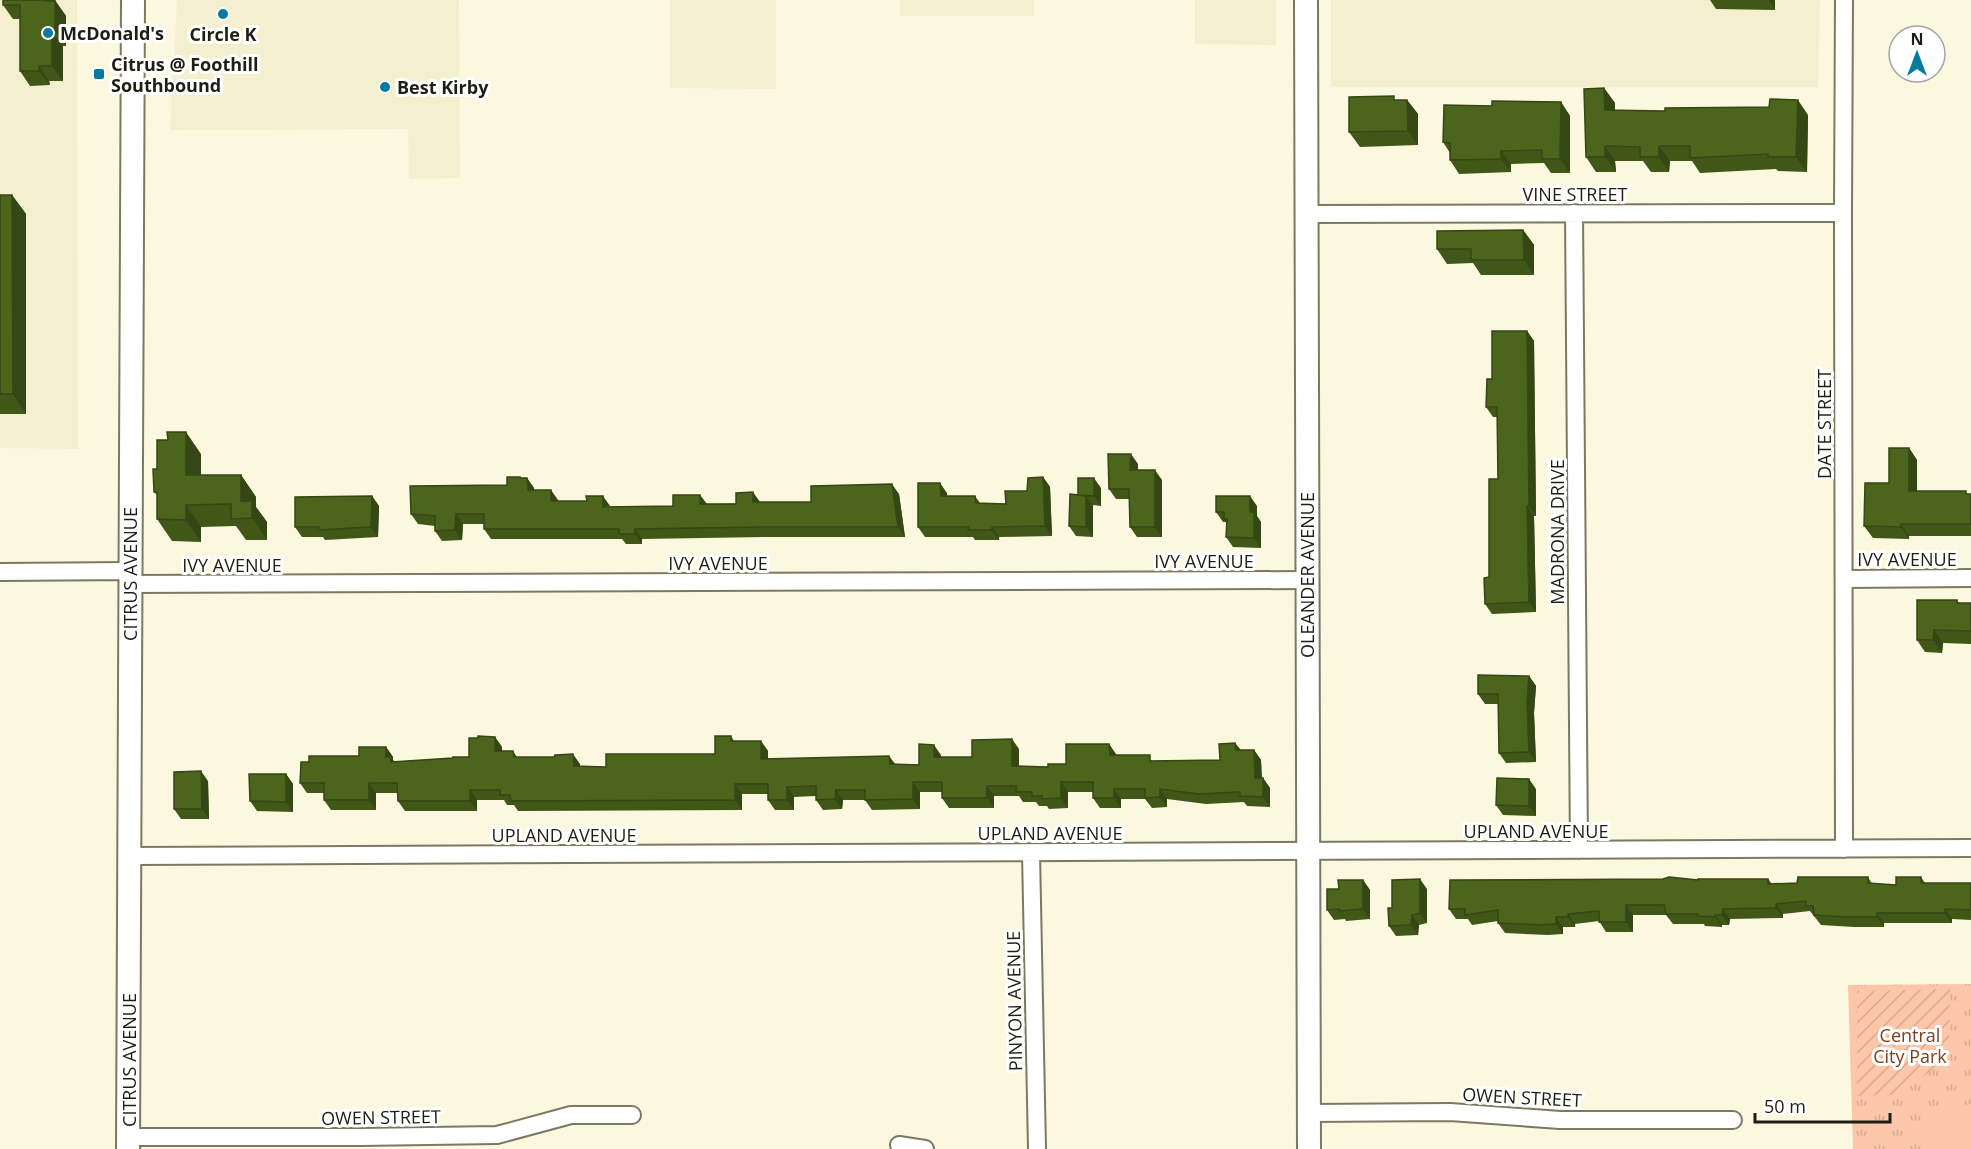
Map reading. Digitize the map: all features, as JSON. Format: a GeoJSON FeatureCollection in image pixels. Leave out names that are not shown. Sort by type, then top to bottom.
{"type":"FeatureCollection","features":[{"type":"Feature","properties":{"kind":"street","name":"CITRUS AVENUE"},"geometry":{"type":"LineString","coordinates":[[128,1143],[133,0]]}},
{"type":"Feature","properties":{"kind":"street","name":"OLEANDER AVENUE"},"geometry":{"type":"LineString","coordinates":[[1306,0],[1309,1149]]}},
{"type":"Feature","properties":{"kind":"street","name":"DATE STREET"},"geometry":{"type":"LineString","coordinates":[[1844,849],[1845,0]]}},
{"type":"Feature","properties":{"kind":"street","name":"MADRONA DRIVE"},"geometry":{"type":"LineString","coordinates":[[1574,213],[1578,850]]}},
{"type":"Feature","properties":{"kind":"street","name":"VINE STREET"},"geometry":{"type":"LineString","coordinates":[[1306,214],[1843,213]]}},
{"type":"Feature","properties":{"kind":"street","name":"IVY AVENUE"},"geometry":{"type":"LineString","coordinates":[[0,572],[130,578],[1307,580]]}},
{"type":"Feature","properties":{"kind":"street","name":"IVY AVENUE"},"geometry":{"type":"LineString","coordinates":[[1844,579],[1971,578]]}},
{"type":"Feature","properties":{"kind":"street","name":"UPLAND AVENUE"},"geometry":{"type":"LineString","coordinates":[[130,856],[1971,848]]}},
{"type":"Feature","properties":{"kind":"street","name":"PINYON AVENUE"},"geometry":{"type":"LineString","coordinates":[[1031,853],[1037,1149]]}},
{"type":"Feature","properties":{"kind":"street","name":"OWEN STREET"},"geometry":{"type":"LineString","coordinates":[[1308,1113],[1450,1112],[1560,1120],[1733,1120]]}},
{"type":"Feature","properties":{"kind":"street","name":"OWEN STREET"},"geometry":{"type":"LineString","coordinates":[[128,1143],[497,1135],[571,1114],[632,1115]]}},
{"type":"Feature","properties":{"kind":"street"},"geometry":{"type":"LineString","coordinates":[[898,1145],[924,1149]]}},
{"type":"Feature","properties":{"kind":"shaded area"},"geometry":{"type":"Polygon","coordinates":[[[0,0],[77,0],[78,449],[0,448],[0,0]]]}},
{"type":"Feature","properties":{"kind":"shaded area"},"geometry":{"type":"Polygon","coordinates":[[[177,0],[459,0],[460,178],[409,179],[408,129],[170,130],[177,0]]]}},
{"type":"Feature","properties":{"kind":"shaded area"},"geometry":{"type":"Polygon","coordinates":[[[670,0],[776,0],[776,89],[670,88],[670,0]]]}},
{"type":"Feature","properties":{"kind":"shaded area"},"geometry":{"type":"Polygon","coordinates":[[[900,0],[1034,0],[1034,16],[900,16],[900,0]]]}},
{"type":"Feature","properties":{"kind":"shaded area"},"geometry":{"type":"Polygon","coordinates":[[[1195,0],[1276,0],[1276,45],[1195,44],[1195,0]]]}},
{"type":"Feature","properties":{"kind":"shaded area"},"geometry":{"type":"Polygon","coordinates":[[[1331,0],[1820,0],[1818,87],[1331,87],[1331,0]]]}},
{"type":"Feature","properties":{"kind":"green space","name":"Central City Park"},"geometry":{"type":"Polygon","coordinates":[[[1971,984],[1971,1149],[1853,1149],[1848,985],[1971,984]]]}},
{"type":"Feature","properties":{"kind":"green space"},"geometry":{"type":"Polygon","coordinates":[[[1950,989],[1949,1058],[1896,1095],[1857,1096],[1857,991],[1950,989]]]}},
{"type":"Feature","properties":{"kind":"green space"},"geometry":{"type":"Polygon","coordinates":[[[1971,1104],[1971,1149],[1929,1149],[1922,1114],[1971,1104]]]}},
{"type":"Feature","properties":{"kind":"building"},"geometry":{"type":"Polygon","coordinates":[[[3,0],[55,1],[52,66],[39,66],[39,71],[20,71],[20,5],[3,5],[3,0]]]}},
{"type":"Feature","properties":{"kind":"building"},"geometry":{"type":"Polygon","coordinates":[[[1604,88],[1605,110],[1665,111],[1665,108],[1769,107],[1770,99],[1798,100],[1796,157],[1768,157],[1768,154],[1690,158],[1690,146],[1659,146],[1659,157],[1640,157],[1640,147],[1605,146],[1605,157],[1586,157],[1584,89],[1604,88]]]}},
{"type":"Feature","properties":{"kind":"building"},"geometry":{"type":"Polygon","coordinates":[[[1394,96],[1394,100],[1407,100],[1408,131],[1349,132],[1349,97],[1394,96]]]}},
{"type":"Feature","properties":{"kind":"building"},"geometry":{"type":"Polygon","coordinates":[[[1492,101],[1561,102],[1560,159],[1542,159],[1542,150],[1501,151],[1501,159],[1450,160],[1450,143],[1443,142],[1444,105],[1492,106],[1492,101]]]}},
{"type":"Feature","properties":{"kind":"building"},"geometry":{"type":"Polygon","coordinates":[[[0,195],[12,195],[13,394],[0,394],[0,195]]]}},
{"type":"Feature","properties":{"kind":"building"},"geometry":{"type":"Polygon","coordinates":[[[1523,230],[1524,260],[1471,260],[1471,249],[1437,249],[1437,231],[1523,230]]]}},
{"type":"Feature","properties":{"kind":"building"},"geometry":{"type":"Polygon","coordinates":[[[1492,331],[1527,331],[1529,602],[1485,604],[1484,578],[1489,577],[1489,479],[1498,479],[1497,407],[1486,407],[1487,379],[1492,379],[1492,331]]]}},
{"type":"Feature","properties":{"kind":"building"},"geometry":{"type":"Polygon","coordinates":[[[167,432],[186,432],[186,475],[241,475],[241,501],[252,501],[252,518],[231,519],[231,504],[186,505],[186,520],[157,519],[157,492],[154,492],[153,469],[157,469],[157,440],[168,440],[167,432]]]}},
{"type":"Feature","properties":{"kind":"building"},"geometry":{"type":"Polygon","coordinates":[[[1889,448],[1909,448],[1909,491],[1966,491],[1966,494],[1971,494],[1971,524],[1864,526],[1865,483],[1889,483],[1889,448]]]}},
{"type":"Feature","properties":{"kind":"building"},"geometry":{"type":"Polygon","coordinates":[[[1108,454],[1131,454],[1130,470],[1155,470],[1155,527],[1130,527],[1129,489],[1109,489],[1108,454]]]}},
{"type":"Feature","properties":{"kind":"building"},"geometry":{"type":"Polygon","coordinates":[[[507,477],[527,478],[528,490],[551,490],[551,501],[587,501],[586,496],[603,496],[603,507],[673,506],[673,495],[700,495],[700,504],[736,504],[736,493],[753,492],[753,502],[811,502],[811,486],[892,484],[898,527],[635,529],[635,534],[619,534],[619,529],[484,529],[484,514],[456,514],[455,530],[435,531],[435,516],[411,514],[410,486],[507,485],[507,477]]]}},
{"type":"Feature","properties":{"kind":"building"},"geometry":{"type":"Polygon","coordinates":[[[1043,477],[1045,526],[992,527],[992,530],[968,530],[969,527],[918,527],[918,483],[940,483],[941,496],[975,496],[976,503],[1006,504],[1005,491],[1027,491],[1028,478],[1043,477]]]}},
{"type":"Feature","properties":{"kind":"building"},"geometry":{"type":"Polygon","coordinates":[[[1078,478],[1094,478],[1094,496],[1078,495],[1078,478]]]}},
{"type":"Feature","properties":{"kind":"building"},"geometry":{"type":"Polygon","coordinates":[[[1070,494],[1086,496],[1086,527],[1069,526],[1070,494]]]}},
{"type":"Feature","properties":{"kind":"building"},"geometry":{"type":"Polygon","coordinates":[[[372,496],[371,527],[318,530],[319,527],[295,527],[295,497],[372,496]]]}},
{"type":"Feature","properties":{"kind":"building"},"geometry":{"type":"Polygon","coordinates":[[[1216,496],[1250,496],[1250,512],[1254,512],[1254,538],[1226,537],[1227,519],[1224,519],[1224,512],[1216,512],[1216,496]]]}},
{"type":"Feature","properties":{"kind":"building"},"geometry":{"type":"Polygon","coordinates":[[[1917,600],[1957,600],[1957,603],[1971,603],[1971,631],[1934,630],[1933,640],[1917,640],[1917,600]]]}},
{"type":"Feature","properties":{"kind":"building"},"geometry":{"type":"Polygon","coordinates":[[[1478,675],[1529,676],[1527,703],[1529,752],[1499,753],[1498,694],[1478,694],[1478,675]]]}},
{"type":"Feature","properties":{"kind":"building"},"geometry":{"type":"Polygon","coordinates":[[[478,736],[495,737],[495,751],[513,751],[514,757],[554,757],[555,755],[573,754],[574,766],[606,767],[606,754],[715,754],[715,736],[731,736],[731,741],[761,741],[761,759],[889,756],[890,764],[919,765],[919,744],[934,745],[934,757],[972,757],[972,740],[1012,739],[1012,766],[1048,767],[1048,764],[1066,764],[1066,744],[1109,744],[1110,755],[1150,755],[1150,761],[1220,760],[1219,744],[1235,743],[1236,750],[1254,750],[1255,778],[1263,778],[1263,797],[1240,796],[1240,792],[1199,794],[1160,789],[1160,797],[1145,798],[1145,789],[1114,789],[1114,798],[1093,798],[1093,782],[1061,782],[1061,798],[1042,799],[1042,796],[1032,796],[1032,792],[1016,792],[1016,786],[987,786],[987,798],[942,798],[942,782],[913,782],[913,799],[865,800],[865,790],[836,790],[835,799],[816,800],[816,786],[787,787],[787,800],[768,800],[768,784],[735,784],[735,800],[511,801],[510,795],[500,795],[500,790],[470,790],[470,801],[398,801],[397,783],[369,783],[369,800],[324,800],[324,783],[300,783],[301,762],[309,762],[309,756],[359,756],[359,747],[386,747],[386,757],[391,757],[391,762],[469,757],[469,738],[478,738],[478,736]]]}},
{"type":"Feature","properties":{"kind":"building"},"geometry":{"type":"Polygon","coordinates":[[[201,771],[202,809],[174,809],[174,772],[201,771]]]}},
{"type":"Feature","properties":{"kind":"building"},"geometry":{"type":"Polygon","coordinates":[[[249,774],[286,774],[286,802],[250,801],[249,774]]]}},
{"type":"Feature","properties":{"kind":"building"},"geometry":{"type":"Polygon","coordinates":[[[1497,778],[1529,779],[1529,806],[1496,805],[1497,778]]]}},
{"type":"Feature","properties":{"kind":"building"},"geometry":{"type":"Polygon","coordinates":[[[1669,877],[1698,880],[1768,879],[1768,884],[1797,883],[1798,877],[1868,877],[1868,883],[1896,885],[1896,877],[1921,877],[1921,883],[1971,883],[1971,910],[1945,909],[1945,913],[1877,913],[1877,917],[1847,917],[1814,915],[1813,906],[1806,906],[1806,901],[1776,904],[1776,908],[1723,909],[1722,915],[1715,915],[1715,917],[1698,916],[1698,914],[1666,914],[1664,905],[1626,905],[1626,922],[1599,922],[1599,911],[1568,914],[1568,917],[1556,917],[1556,924],[1541,925],[1498,923],[1498,910],[1465,915],[1465,909],[1449,909],[1450,880],[1663,879],[1669,877]]]}},
{"type":"Feature","properties":{"kind":"building"},"geometry":{"type":"Polygon","coordinates":[[[1420,879],[1420,913],[1412,915],[1411,925],[1389,926],[1388,908],[1392,908],[1392,880],[1420,879]]]}},
{"type":"Feature","properties":{"kind":"building"},"geometry":{"type":"Polygon","coordinates":[[[1338,880],[1363,880],[1363,909],[1327,910],[1327,889],[1339,889],[1338,880]]]}},
{"type":"Feature","properties":{"kind":"place","name":"Circle K"},"geometry":{"type":"Point","coordinates":[223,14]}},
{"type":"Feature","properties":{"kind":"place","name":"McDonald's"},"geometry":{"type":"Point","coordinates":[48,33]}},
{"type":"Feature","properties":{"kind":"place","name":"Citrus @ Foothill Southbound"},"geometry":{"type":"Point","coordinates":[99,74]}},
{"type":"Feature","properties":{"kind":"place","name":"Best Kirby"},"geometry":{"type":"Point","coordinates":[385,87]}}]}
